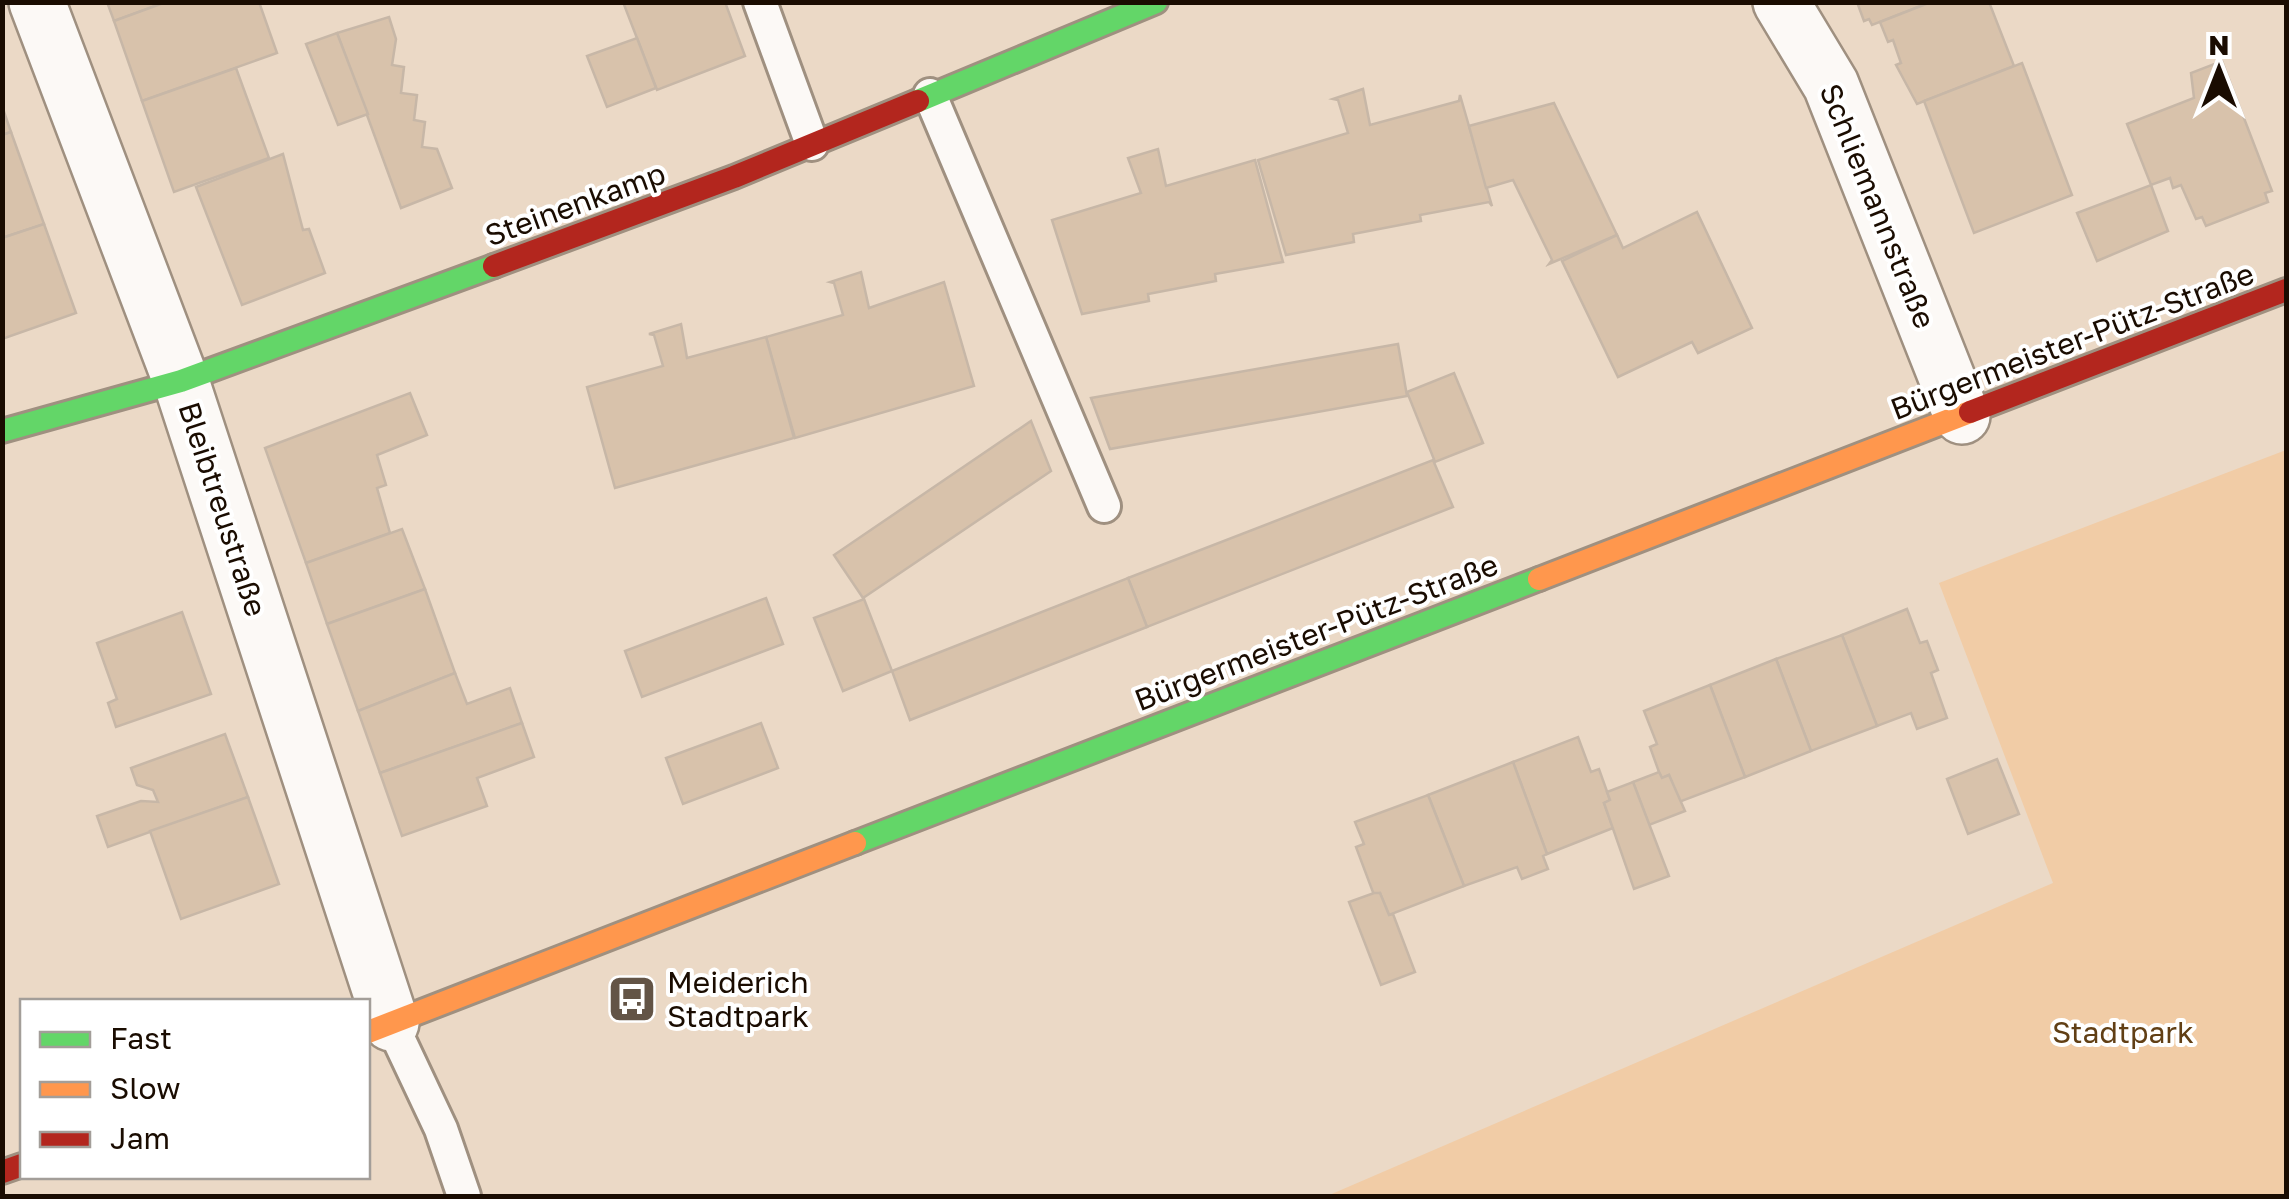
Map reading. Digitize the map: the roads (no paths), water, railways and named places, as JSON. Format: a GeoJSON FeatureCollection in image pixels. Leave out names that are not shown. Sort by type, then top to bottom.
{"type":"FeatureCollection","features":[{"type":"Feature","properties":{"kind":"main road","name":"Steinenkamp"},"geometry":{"type":"LineString","coordinates":[[2,431],[181,381],[812,144],[1156,2]]}},
{"type":"Feature","properties":{"kind":"main road","name":"Bürgermeister-Pütz-Straße"},"geometry":{"type":"LineString","coordinates":[[379,1027],[2286,290]]}},
{"type":"Feature","properties":{"kind":"street","name":"Bleibtreustraße"},"geometry":{"type":"LineString","coordinates":[[37,2],[181,381],[379,1027]]}},
{"type":"Feature","properties":{"kind":"street","name":"Schliemannstraße"},"geometry":{"type":"LineString","coordinates":[[1781,2],[1831,85],[1962,416]]}},
{"type":"Feature","properties":{"kind":"lane"},"geometry":{"type":"LineString","coordinates":[[760,2],[812,144]]}},
{"type":"Feature","properties":{"kind":"lane"},"geometry":{"type":"LineString","coordinates":[[930,95],[1104,506]]}},
{"type":"Feature","properties":{"kind":"lane"},"geometry":{"type":"LineString","coordinates":[[379,1027],[441,1129],[464,1196]]}},
{"type":"Feature","properties":{"kind":"place","name":"Meiderich Stadtpark"},"geometry":{"type":"Point","coordinates":[632,999]}},
{"type":"Feature","properties":{"kind":"park label","name":"Stadtpark"},"geometry":{"type":"Point","coordinates":[2123,1032]}}]}
